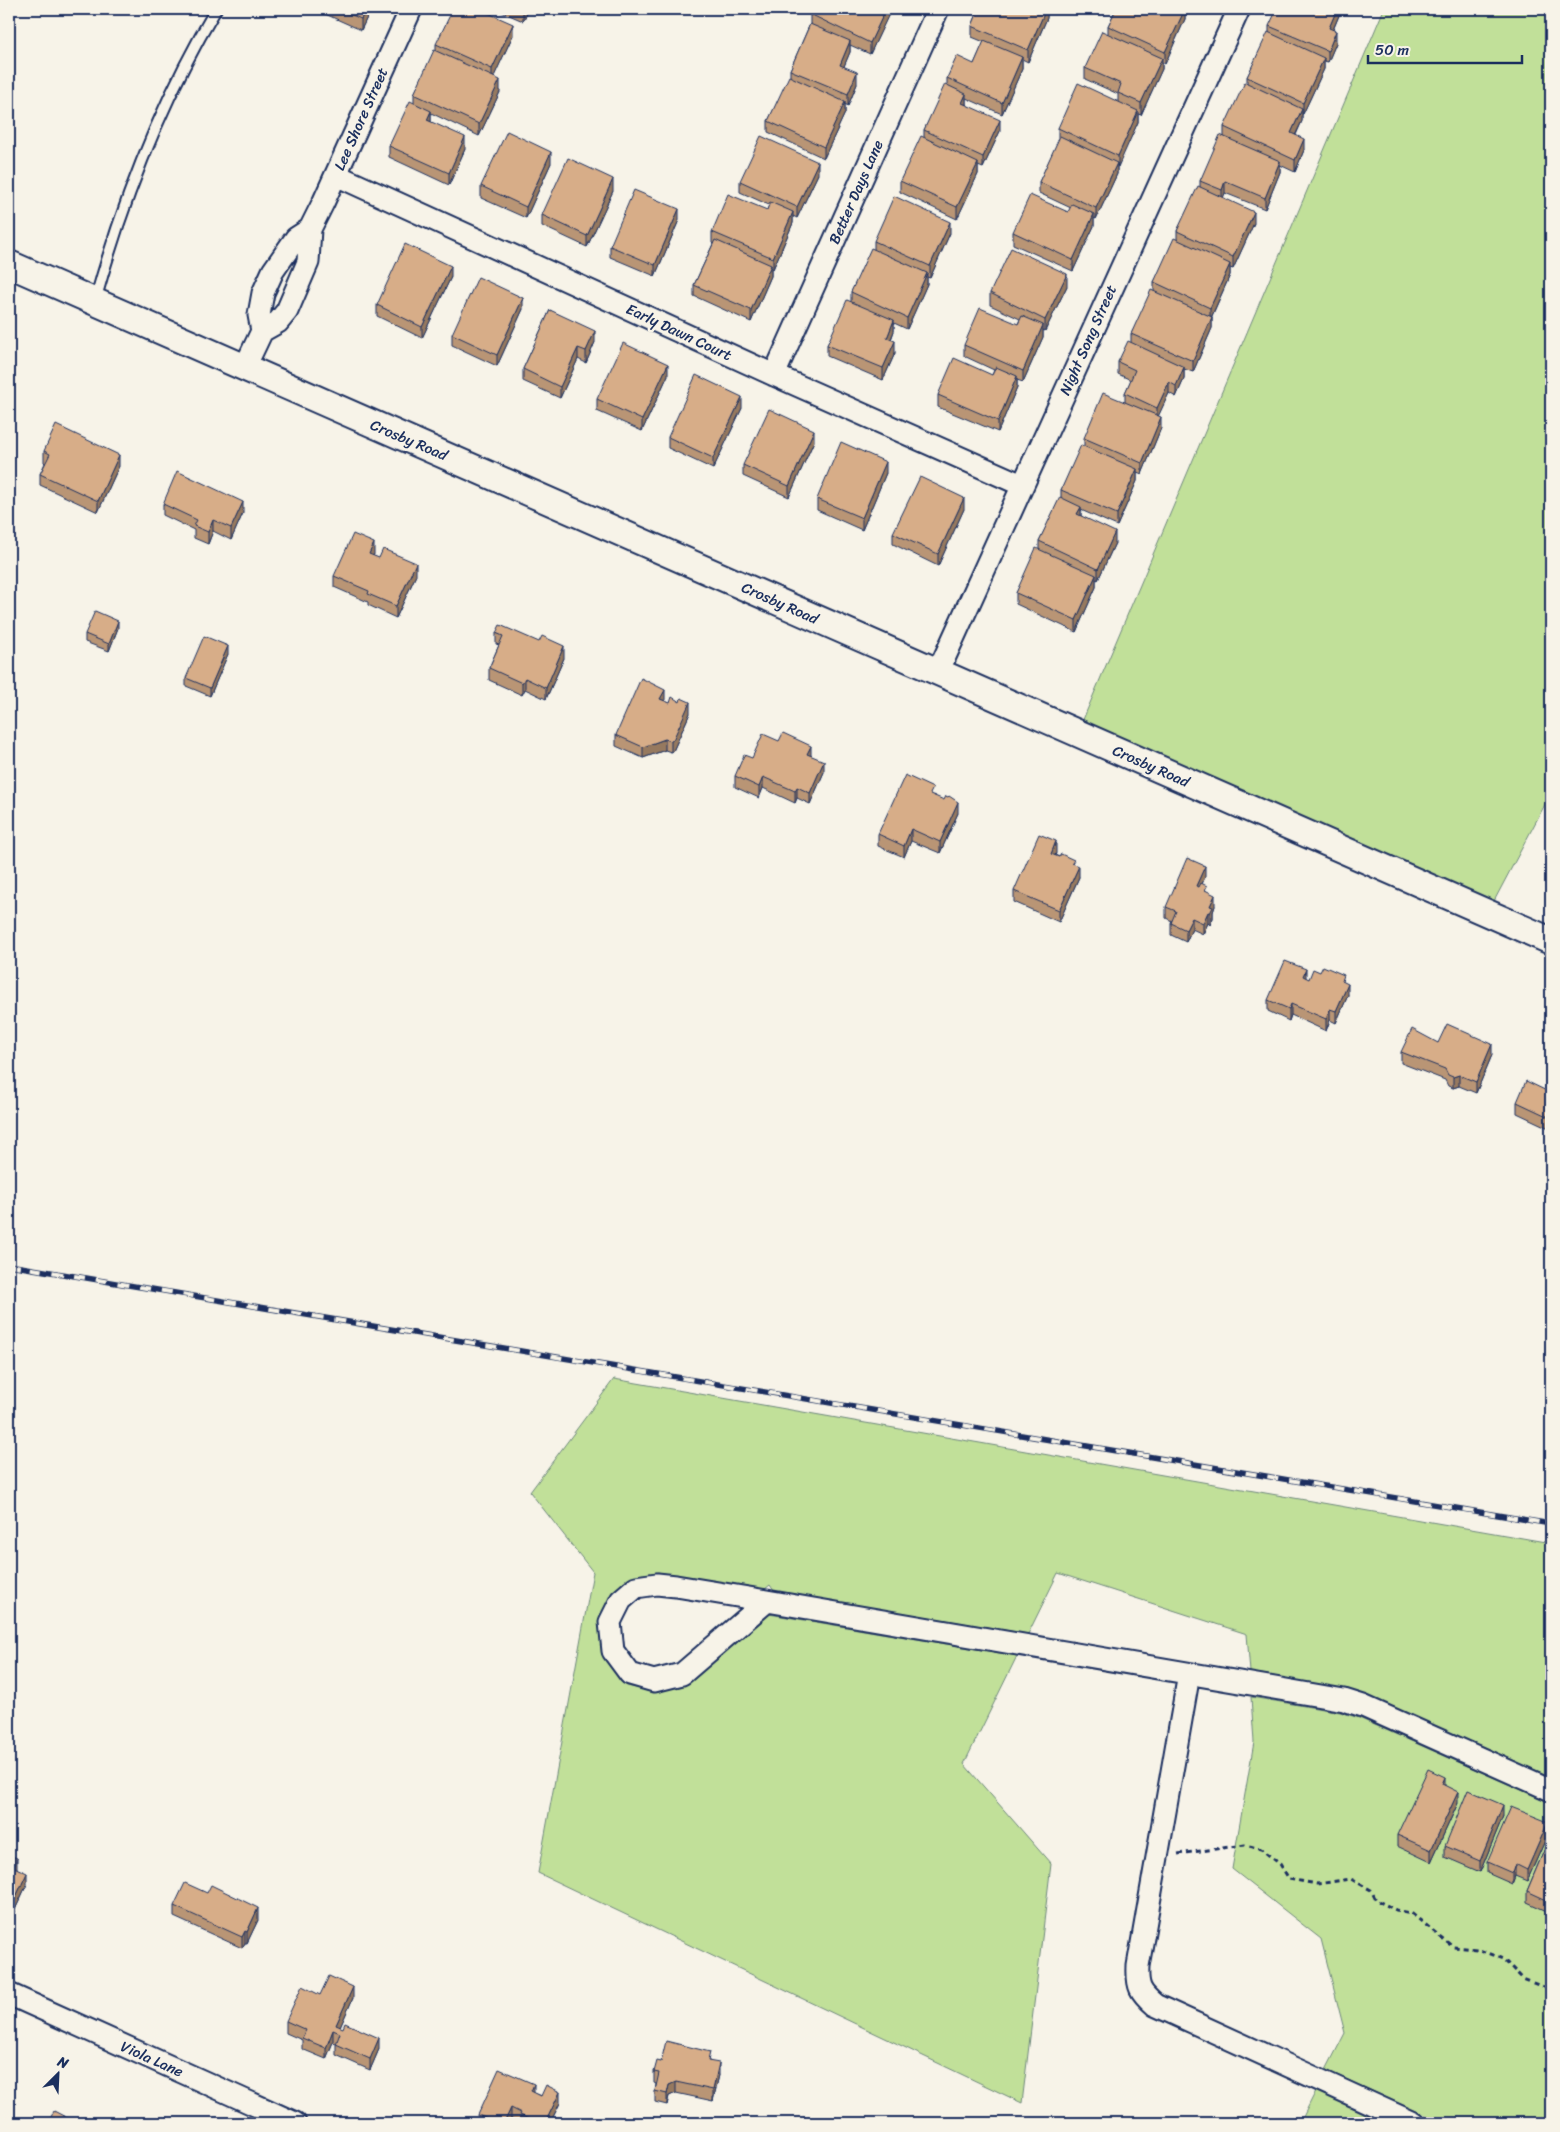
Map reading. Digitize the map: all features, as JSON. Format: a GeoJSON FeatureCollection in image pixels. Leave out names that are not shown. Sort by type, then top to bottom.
{"type":"FeatureCollection","features":[{"type":"Feature","properties":{"kind":"street","name":"Lee Shore Street"},"geometry":{"type":"LineString","coordinates":[[310,229],[411,9]]}},
{"type":"Feature","properties":{"kind":"street","name":"Better Days Lane"},"geometry":{"type":"LineString","coordinates":[[774,375],[938,9]]}},
{"type":"Feature","properties":{"kind":"street","name":"Night Song Street"},"geometry":{"type":"LineString","coordinates":[[938,672],[1239,9]]}},
{"type":"Feature","properties":{"kind":"street","name":"Early Dawn Court"},"geometry":{"type":"LineString","coordinates":[[336,175],[774,375],[1022,485]]}},
{"type":"Feature","properties":{"kind":"street"},"geometry":{"type":"LineString","coordinates":[[262,331],[259,315],[263,293],[274,271],[296,238],[310,229]]}},
{"type":"Feature","properties":{"kind":"street"},"geometry":{"type":"LineString","coordinates":[[244,369],[262,331],[278,322],[287,311],[310,252],[310,229]]}},
{"type":"Feature","properties":{"kind":"street"},"geometry":{"type":"LineString","coordinates":[[282,260],[304,270]]}},
{"type":"Feature","properties":{"kind":"street","name":"Crosby Road"},"geometry":{"type":"LineString","coordinates":[[9,264],[244,369],[1551,941]]}},
{"type":"Feature","properties":{"kind":"street"},"geometry":{"type":"LineString","coordinates":[[767,1601],[682,1674],[654,1681],[630,1674],[613,1651],[610,1622],[621,1600],[636,1587],[657,1584],[667,1585],[767,1601],[1344,1700],[1357,1704],[1551,1790]]}},
{"type":"Feature","properties":{"kind":"street"},"geometry":{"type":"LineString","coordinates":[[1189,1674],[1138,1966],[1137,1983],[1144,1995],[1155,2005],[1414,2123]]}},
{"type":"Feature","properties":{"kind":"street","name":"Viola Lane"},"geometry":{"type":"LineString","coordinates":[[9,1994],[295,2123]]}},
{"type":"Feature","properties":{"kind":"lane"},"geometry":{"type":"LineString","coordinates":[[95,302],[111,245],[138,171],[189,55],[216,9]]}},
{"type":"Feature","properties":{"kind":"path"},"geometry":{"type":"LineString","coordinates":[[1157,1857],[1245,1846],[1261,1849],[1280,1864],[1290,1878],[1317,1884],[1352,1879],[1371,1890],[1376,1900],[1396,1910],[1411,1913],[1453,1948],[1477,1949],[1503,1959],[1523,1979],[1551,1990]]}},
{"type":"Feature","properties":{"kind":"green space"},"geometry":{"type":"Polygon","coordinates":[[[1384,9],[1551,9],[1551,793],[1493,903],[1082,722],[1384,9]]]}},
{"type":"Feature","properties":{"kind":"green space"},"geometry":{"type":"Polygon","coordinates":[[[614,1379],[1551,1543],[1551,1777],[1368,1696],[1346,1689],[1250,1672],[1247,1634],[1058,1573],[1028,1634],[774,1591],[770,1585],[765,1589],[657,1572],[636,1575],[615,1591],[599,1624],[602,1653],[621,1682],[627,1686],[655,1692],[689,1682],[769,1614],[1017,1656],[964,1764],[1051,1864],[1022,2103],[538,1873],[593,1572],[530,1492],[614,1379]]]}},
{"type":"Feature","properties":{"kind":"green space"},"geometry":{"type":"Polygon","coordinates":[[[1251,1697],[1340,1712],[1359,1718],[1551,1803],[1551,2123],[1443,2123],[1326,2070],[1345,2033],[1321,1939],[1232,1869],[1254,1742],[1251,1697]]]}},
{"type":"Feature","properties":{"kind":"green space"},"geometry":{"type":"Polygon","coordinates":[[[1316,2091],[1386,2123],[1300,2123],[1316,2091]]]}},
{"type":"Feature","properties":{"kind":"building"},"geometry":{"type":"Polygon","coordinates":[[[339,9],[366,9],[361,19],[339,9]]]}},
{"type":"Feature","properties":{"kind":"building"},"geometry":{"type":"Polygon","coordinates":[[[453,9],[479,9],[513,24],[492,69],[436,44],[453,9]]]}},
{"type":"Feature","properties":{"kind":"building"},"geometry":{"type":"Polygon","coordinates":[[[812,9],[886,9],[870,43],[810,14],[812,9]]]}},
{"type":"Feature","properties":{"kind":"building"},"geometry":{"type":"Polygon","coordinates":[[[979,9],[1046,9],[1028,50],[972,26],[979,9]]]}},
{"type":"Feature","properties":{"kind":"building"},"geometry":{"type":"Polygon","coordinates":[[[1116,9],[1185,9],[1165,52],[1108,26],[1116,9]]]}},
{"type":"Feature","properties":{"kind":"building"},"geometry":{"type":"Polygon","coordinates":[[[1277,9],[1293,9],[1297,11],[1298,9],[1337,9],[1329,28],[1336,31],[1328,51],[1269,26],[1277,9]]]}},
{"type":"Feature","properties":{"kind":"building"},"geometry":{"type":"Polygon","coordinates":[[[810,24],[850,41],[840,65],[857,72],[848,94],[790,70],[810,24]]]}},
{"type":"Feature","properties":{"kind":"building"},"geometry":{"type":"Polygon","coordinates":[[[1102,31],[1162,58],[1141,103],[1118,93],[1121,84],[1085,68],[1102,31]]]}},
{"type":"Feature","properties":{"kind":"building"},"geometry":{"type":"Polygon","coordinates":[[[1268,32],[1324,58],[1303,103],[1247,77],[1268,32]]]}},
{"type":"Feature","properties":{"kind":"building"},"geometry":{"type":"Polygon","coordinates":[[[984,41],[1022,57],[1002,103],[947,78],[957,56],[974,64],[984,41]]]}},
{"type":"Feature","properties":{"kind":"building"},"geometry":{"type":"Polygon","coordinates":[[[434,50],[500,80],[479,124],[414,94],[434,50]]]}},
{"type":"Feature","properties":{"kind":"building"},"geometry":{"type":"Polygon","coordinates":[[[789,76],[845,102],[824,147],[768,121],[789,76]]]}},
{"type":"Feature","properties":{"kind":"building"},"geometry":{"type":"Polygon","coordinates":[[[1245,82],[1302,109],[1291,133],[1304,139],[1295,160],[1224,127],[1245,82]]]}},
{"type":"Feature","properties":{"kind":"building"},"geometry":{"type":"Polygon","coordinates":[[[1078,83],[1138,111],[1118,156],[1058,128],[1078,83]]]}},
{"type":"Feature","properties":{"kind":"building"},"geometry":{"type":"Polygon","coordinates":[[[945,84],[966,94],[962,103],[1000,120],[983,157],[924,130],[945,84]]]}},
{"type":"Feature","properties":{"kind":"building"},"geometry":{"type":"Polygon","coordinates":[[[410,101],[431,111],[427,120],[465,137],[449,173],[389,146],[410,101]]]}},
{"type":"Feature","properties":{"kind":"building"},"geometry":{"type":"Polygon","coordinates":[[[507,131],[551,152],[526,207],[481,186],[507,131]]]}},
{"type":"Feature","properties":{"kind":"building"},"geometry":{"type":"Polygon","coordinates":[[[1220,135],[1280,161],[1265,198],[1225,181],[1222,190],[1200,181],[1220,135]]]}},
{"type":"Feature","properties":{"kind":"building"},"geometry":{"type":"Polygon","coordinates":[[[761,136],[818,162],[797,207],[740,181],[761,136]]]}},
{"type":"Feature","properties":{"kind":"building"},"geometry":{"type":"Polygon","coordinates":[[[921,136],[978,163],[957,207],[900,181],[921,136]]]}},
{"type":"Feature","properties":{"kind":"building"},"geometry":{"type":"Polygon","coordinates":[[[1060,136],[1117,163],[1096,208],[1039,182],[1060,136]]]}},
{"type":"Feature","properties":{"kind":"building"},"geometry":{"type":"Polygon","coordinates":[[[568,158],[613,179],[587,236],[542,215],[568,158]]]}},
{"type":"Feature","properties":{"kind":"building"},"geometry":{"type":"Polygon","coordinates":[[[1198,186],[1254,212],[1233,257],[1177,231],[1198,186]]]}},
{"type":"Feature","properties":{"kind":"building"},"geometry":{"type":"Polygon","coordinates":[[[634,190],[679,209],[655,265],[610,246],[634,190]]]}},
{"type":"Feature","properties":{"kind":"building"},"geometry":{"type":"Polygon","coordinates":[[[728,194],[767,210],[770,202],[793,212],[773,258],[712,232],[728,194]]]}},
{"type":"Feature","properties":{"kind":"building"},"geometry":{"type":"Polygon","coordinates":[[[1030,195],[1068,212],[1072,204],[1094,214],[1073,260],[1013,232],[1030,195]]]}},
{"type":"Feature","properties":{"kind":"building"},"geometry":{"type":"Polygon","coordinates":[[[894,196],[950,222],[930,266],[874,241],[894,196]]]}},
{"type":"Feature","properties":{"kind":"building"},"geometry":{"type":"Polygon","coordinates":[[[1174,238],[1230,264],[1210,308],[1154,282],[1174,238]]]}},
{"type":"Feature","properties":{"kind":"building"},"geometry":{"type":"Polygon","coordinates":[[[715,240],[771,265],[751,310],[694,285],[715,240]]]}},
{"type":"Feature","properties":{"kind":"building"},"geometry":{"type":"Polygon","coordinates":[[[405,244],[451,266],[422,327],[377,305],[405,244]]]}},
{"type":"Feature","properties":{"kind":"building"},"geometry":{"type":"Polygon","coordinates":[[[871,248],[927,273],[907,318],[851,292],[871,248]]]}},
{"type":"Feature","properties":{"kind":"building"},"geometry":{"type":"Polygon","coordinates":[[[1011,248],[1067,274],[1045,320],[990,293],[1011,248]]]}},
{"type":"Feature","properties":{"kind":"building"},"geometry":{"type":"Polygon","coordinates":[[[478,277],[523,298],[497,355],[452,334],[478,277]]]}},
{"type":"Feature","properties":{"kind":"building"},"geometry":{"type":"Polygon","coordinates":[[[1151,290],[1212,317],[1193,361],[1131,334],[1151,290]]]}},
{"type":"Feature","properties":{"kind":"building"},"geometry":{"type":"Polygon","coordinates":[[[847,300],[894,320],[887,338],[895,341],[883,368],[827,345],[847,300]]]}},
{"type":"Feature","properties":{"kind":"building"},"geometry":{"type":"Polygon","coordinates":[[[980,308],[1018,324],[1022,316],[1043,325],[1023,371],[964,345],[980,308]]]}},
{"type":"Feature","properties":{"kind":"building"},"geometry":{"type":"Polygon","coordinates":[[[550,310],[595,331],[586,351],[578,348],[560,387],[523,369],[550,310]]]}},
{"type":"Feature","properties":{"kind":"building"},"geometry":{"type":"Polygon","coordinates":[[[1128,341],[1184,367],[1176,386],[1169,382],[1157,408],[1125,393],[1135,370],[1118,362],[1128,341]]]}},
{"type":"Feature","properties":{"kind":"building"},"geometry":{"type":"Polygon","coordinates":[[[623,343],[668,364],[642,420],[597,399],[623,343]]]}},
{"type":"Feature","properties":{"kind":"building"},"geometry":{"type":"Polygon","coordinates":[[[954,358],[992,375],[996,367],[1017,376],[998,421],[938,395],[954,358]]]}},
{"type":"Feature","properties":{"kind":"building"},"geometry":{"type":"Polygon","coordinates":[[[696,375],[742,397],[713,458],[668,437],[696,375]]]}},
{"type":"Feature","properties":{"kind":"building"},"geometry":{"type":"Polygon","coordinates":[[[1103,393],[1161,417],[1142,463],[1084,438],[1103,393]]]}},
{"type":"Feature","properties":{"kind":"building"},"geometry":{"type":"Polygon","coordinates":[[[769,409],[814,430],[789,486],[743,465],[769,409]]]}},
{"type":"Feature","properties":{"kind":"building"},"geometry":{"type":"Polygon","coordinates":[[[56,425],[119,455],[98,501],[40,474],[50,454],[44,451],[56,425]]]}},
{"type":"Feature","properties":{"kind":"building"},"geometry":{"type":"Polygon","coordinates":[[[841,442],[886,462],[862,518],[817,499],[841,442]]]}},
{"type":"Feature","properties":{"kind":"building"},"geometry":{"type":"Polygon","coordinates":[[[1081,445],[1137,469],[1117,514],[1061,490],[1081,445]]]}},
{"type":"Feature","properties":{"kind":"building"},"geometry":{"type":"Polygon","coordinates":[[[177,471],[243,502],[231,528],[213,520],[208,532],[194,526],[197,520],[163,504],[177,471]]]}},
{"type":"Feature","properties":{"kind":"building"},"geometry":{"type":"Polygon","coordinates":[[[920,477],[964,498],[938,554],[893,533],[920,477]]]}},
{"type":"Feature","properties":{"kind":"building"},"geometry":{"type":"Polygon","coordinates":[[[1060,497],[1081,507],[1077,514],[1115,532],[1098,569],[1039,541],[1060,497]]]}},
{"type":"Feature","properties":{"kind":"building"},"geometry":{"type":"Polygon","coordinates":[[[353,534],[374,543],[369,554],[379,558],[383,549],[416,563],[396,606],[368,594],[369,591],[334,576],[353,534]]]}},
{"type":"Feature","properties":{"kind":"building"},"geometry":{"type":"Polygon","coordinates":[[[1036,548],[1096,575],[1076,620],[1016,593],[1036,548]]]}},
{"type":"Feature","properties":{"kind":"building"},"geometry":{"type":"Polygon","coordinates":[[[95,611],[118,621],[109,644],[85,634],[95,611]]]}},
{"type":"Feature","properties":{"kind":"building"},"geometry":{"type":"Polygon","coordinates":[[[500,625],[539,642],[542,636],[564,646],[546,688],[525,678],[522,683],[489,668],[503,636],[496,633],[500,625]]]}},
{"type":"Feature","properties":{"kind":"building"},"geometry":{"type":"Polygon","coordinates":[[[204,636],[228,646],[210,688],[186,678],[204,636]]]}},
{"type":"Feature","properties":{"kind":"building"},"geometry":{"type":"Polygon","coordinates":[[[641,678],[665,690],[660,699],[670,703],[672,697],[680,702],[681,698],[690,702],[671,741],[665,739],[643,747],[616,735],[641,678]]]}},
{"type":"Feature","properties":{"kind":"building"},"geometry":{"type":"Polygon","coordinates":[[[783,733],[811,746],[807,754],[824,761],[810,793],[797,787],[795,791],[763,777],[759,787],[735,776],[744,755],[752,758],[763,734],[779,741],[783,733]]]}},
{"type":"Feature","properties":{"kind":"building"},"geometry":{"type":"Polygon","coordinates":[[[905,775],[933,788],[930,794],[944,800],[946,796],[949,796],[958,802],[940,842],[911,829],[904,846],[878,834],[905,775]]]}},
{"type":"Feature","properties":{"kind":"building"},"geometry":{"type":"Polygon","coordinates":[[[1039,834],[1056,841],[1051,854],[1059,857],[1061,854],[1074,860],[1072,863],[1079,866],[1059,910],[1014,891],[1039,834]]]}},
{"type":"Feature","properties":{"kind":"building"},"geometry":{"type":"Polygon","coordinates":[[[1187,858],[1205,866],[1196,886],[1199,887],[1201,883],[1207,886],[1205,890],[1215,895],[1210,906],[1213,907],[1210,913],[1208,912],[1203,923],[1192,918],[1186,930],[1171,923],[1176,911],[1166,907],[1187,858]]]}},
{"type":"Feature","properties":{"kind":"building"},"geometry":{"type":"Polygon","coordinates":[[[1285,961],[1306,969],[1303,976],[1309,979],[1313,969],[1320,972],[1323,966],[1344,975],[1342,981],[1348,984],[1336,1011],[1330,1009],[1326,1019],[1291,1004],[1289,1009],[1268,1000],[1285,961]]]}},
{"type":"Feature","properties":{"kind":"building"},"geometry":{"type":"Polygon","coordinates":[[[1447,1024],[1492,1044],[1476,1082],[1459,1075],[1453,1077],[1448,1075],[1445,1069],[1401,1052],[1412,1029],[1438,1043],[1447,1024]]]}},
{"type":"Feature","properties":{"kind":"building"},"geometry":{"type":"Polygon","coordinates":[[[1526,1081],[1551,1093],[1551,1118],[1517,1102],[1526,1081]]]}},
{"type":"Feature","properties":{"kind":"building"},"geometry":{"type":"Polygon","coordinates":[[[1428,1769],[1445,1777],[1442,1784],[1458,1792],[1431,1850],[1397,1835],[1428,1769]]]}},
{"type":"Feature","properties":{"kind":"building"},"geometry":{"type":"Polygon","coordinates":[[[1468,1790],[1503,1805],[1480,1861],[1445,1846],[1468,1790]]]}},
{"type":"Feature","properties":{"kind":"building"},"geometry":{"type":"Polygon","coordinates":[[[1511,1807],[1548,1822],[1527,1870],[1515,1864],[1512,1873],[1487,1862],[1511,1807]]]}},
{"type":"Feature","properties":{"kind":"building"},"geometry":{"type":"Polygon","coordinates":[[[1551,1834],[1551,1902],[1527,1891],[1551,1834]]]}},
{"type":"Feature","properties":{"kind":"building"},"geometry":{"type":"Polygon","coordinates":[[[9,1855],[17,1858],[14,1867],[27,1873],[13,1903],[9,1901],[9,1855]]]}},
{"type":"Feature","properties":{"kind":"building"},"geometry":{"type":"Polygon","coordinates":[[[185,1883],[207,1893],[211,1885],[258,1908],[247,1932],[245,1931],[242,1937],[174,1906],[185,1883]]]}},
{"type":"Feature","properties":{"kind":"building"},"geometry":{"type":"Polygon","coordinates":[[[329,1976],[353,1987],[336,2025],[343,2028],[345,2023],[379,2038],[370,2059],[336,2044],[340,2033],[333,2030],[326,2048],[302,2038],[306,2030],[286,2021],[302,1986],[320,1995],[329,1976]]]}},
{"type":"Feature","properties":{"kind":"building"},"geometry":{"type":"Polygon","coordinates":[[[666,2041],[710,2052],[708,2061],[719,2063],[713,2090],[676,2082],[669,2085],[667,2094],[655,2091],[659,2073],[654,2072],[657,2061],[661,2062],[666,2041]]]}},
{"type":"Feature","properties":{"kind":"building"},"geometry":{"type":"Polygon","coordinates":[[[499,2069],[534,2084],[531,2091],[541,2096],[546,2085],[560,2092],[545,2123],[538,2123],[520,2115],[521,2113],[511,2108],[504,2123],[497,2123],[478,2115],[499,2069]]]}},
{"type":"Feature","properties":{"kind":"building"},"geometry":{"type":"Polygon","coordinates":[[[54,2111],[77,2123],[48,2123],[54,2111]]]}},
{"type":"Feature","properties":{"kind":"railway"},"geometry":{"type":"LineString","coordinates":[[9,1265],[1551,1524]]}}]}
